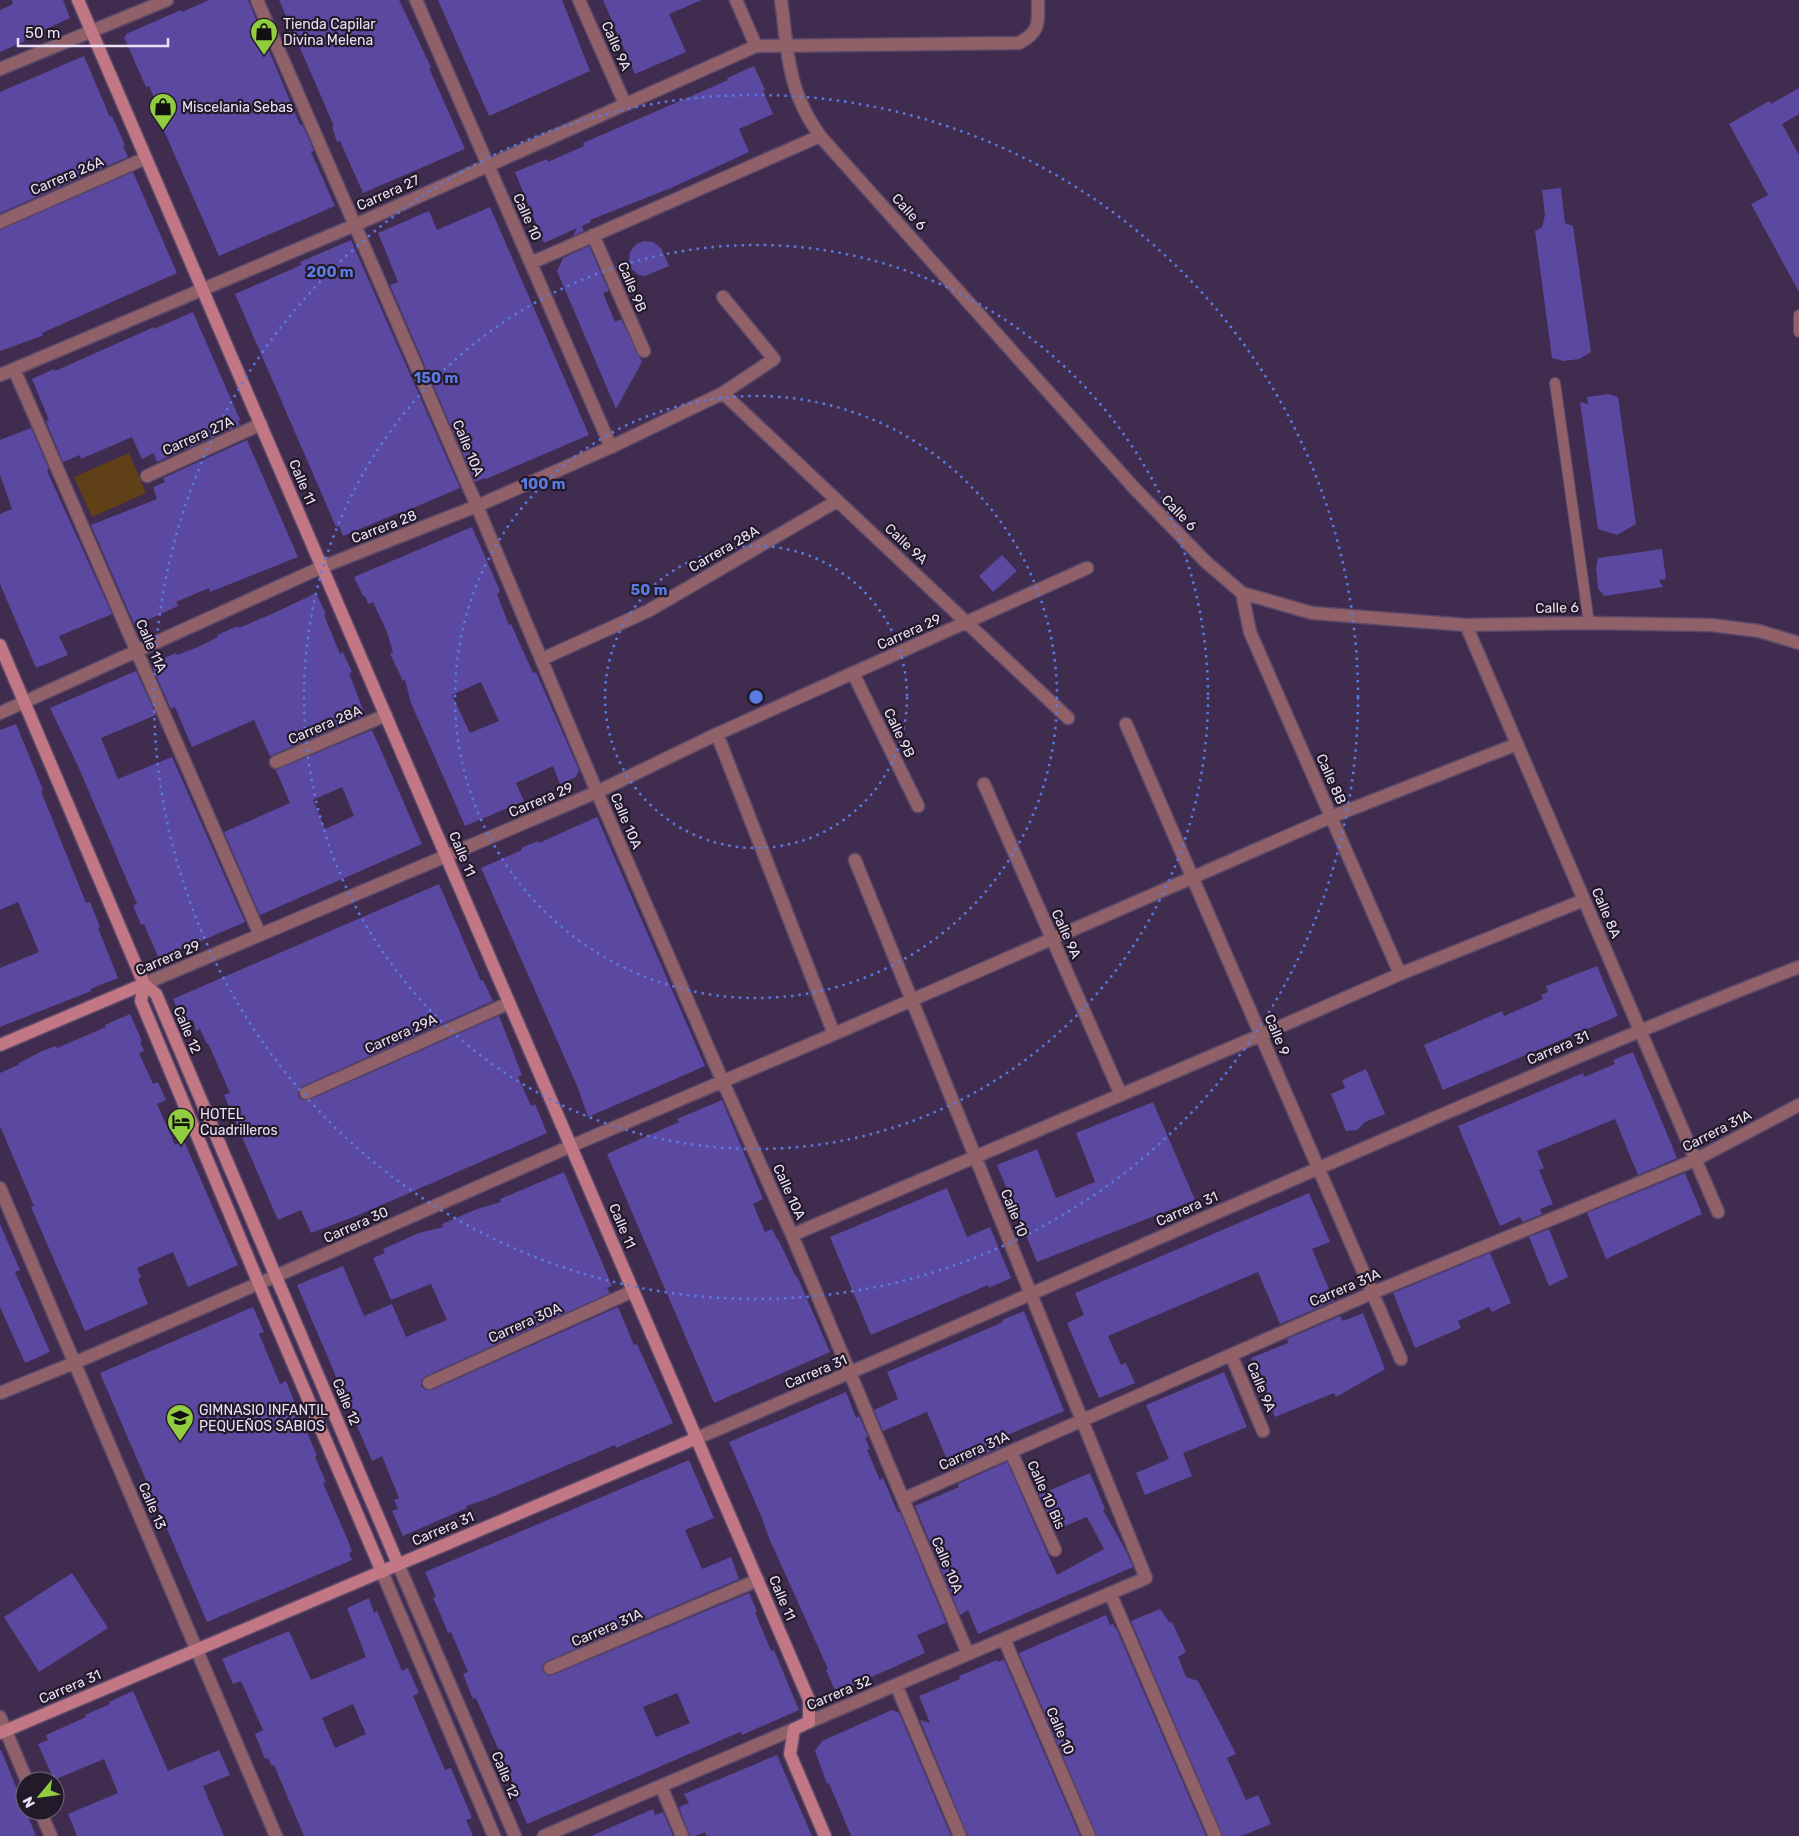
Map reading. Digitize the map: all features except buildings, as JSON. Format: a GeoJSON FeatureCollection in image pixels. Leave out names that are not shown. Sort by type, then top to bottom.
{"type":"FeatureCollection","features":[{"type":"Feature","properties":{"kind":"street","name":"Calle 11"},"geometry":{"type":"LineString","coordinates":[[78,0],[809,1700],[809,1722]]}},
{"type":"Feature","properties":{"kind":"street"},"geometry":{"type":"LineString","coordinates":[[0,69],[167,0]]}},
{"type":"Feature","properties":{"kind":"street","name":"Calle 10A"},"geometry":{"type":"LineString","coordinates":[[257,0],[477,506],[597,792],[723,1082],[792,1235],[968,1654]]}},
{"type":"Feature","properties":{"kind":"street","name":"Calle 10"},"geometry":{"type":"LineString","coordinates":[[416,0],[612,447]]}},
{"type":"Feature","properties":{"kind":"street","name":"Calle 9A"},"geometry":{"type":"LineString","coordinates":[[580,0],[625,104]]}},
{"type":"Feature","properties":{"kind":"street"},"geometry":{"type":"LineString","coordinates":[[736,0],[756,46]]}},
{"type":"Feature","properties":{"kind":"street","name":"Calle 6"},"geometry":{"type":"LineString","coordinates":[[782,0],[794,84],[804,109],[820,136],[1135,489],[1206,562],[1242,593],[1312,614],[1466,625],[1588,623],[1711,625],[1759,631],[1798,640]]}},
{"type":"Feature","properties":{"kind":"street","name":"Carrera 27"},"geometry":{"type":"LineString","coordinates":[[0,375],[355,224],[756,46],[787,44],[1019,42],[1031,36],[1038,24],[1038,0]]}},
{"type":"Feature","properties":{"kind":"street"},"geometry":{"type":"LineString","coordinates":[[531,262],[820,136]]}},
{"type":"Feature","properties":{"kind":"street","name":"Carrera 26A"},"geometry":{"type":"LineString","coordinates":[[0,222],[146,158]]}},
{"type":"Feature","properties":{"kind":"street","name":"Calle 9B"},"geometry":{"type":"LineString","coordinates":[[593,235],[644,351]]}},
{"type":"Feature","properties":{"kind":"street","name":"Carrera 28"},"geometry":{"type":"LineString","coordinates":[[0,713],[322,567],[477,506],[612,447],[723,392],[774,360],[723,297]]}},
{"type":"Feature","properties":{"kind":"street","name":"Calle 11A"},"geometry":{"type":"LineString","coordinates":[[14,369],[260,935]]}},
{"type":"Feature","properties":{"kind":"street","name":"Calle 9A"},"geometry":{"type":"LineString","coordinates":[[723,392],[1068,718]]}},
{"type":"Feature","properties":{"kind":"street","name":"Carrera 27A"},"geometry":{"type":"LineString","coordinates":[[148,476],[261,424]]}},
{"type":"Feature","properties":{"kind":"street","name":"Carrera 28A"},"geometry":{"type":"LineString","coordinates":[[542,659],[648,611],[838,501]]}},
{"type":"Feature","properties":{"kind":"street","name":"Carrera 29"},"geometry":{"type":"LineString","coordinates":[[0,1045],[597,792],[717,734],[1087,568]]}},
{"type":"Feature","properties":{"kind":"street","name":"Calle 8B"},"geometry":{"type":"LineString","coordinates":[[1242,593],[1250,632],[1400,974]]}},
{"type":"Feature","properties":{"kind":"street","name":"Calle 8A"},"geometry":{"type":"LineString","coordinates":[[1466,625],[1718,1212]]}},
{"type":"Feature","properties":{"kind":"street","name":"Calle 12"},"geometry":{"type":"LineString","coordinates":[[0,645],[144,984],[156,994],[515,1836]]}},
{"type":"Feature","properties":{"kind":"street","name":"Calle 9B"},"geometry":{"type":"LineString","coordinates":[[853,673],[918,806]]}},
{"type":"Feature","properties":{"kind":"street","name":"Carrera 28A"},"geometry":{"type":"LineString","coordinates":[[276,762],[386,715]]}},
{"type":"Feature","properties":{"kind":"street","name":"Calle 9"},"geometry":{"type":"LineString","coordinates":[[1126,724],[1401,1359]]}},
{"type":"Feature","properties":{"kind":"street"},"geometry":{"type":"LineString","coordinates":[[717,734],[834,1034]]}},
{"type":"Feature","properties":{"kind":"street","name":"Carrera 30"},"geometry":{"type":"LineString","coordinates":[[0,1392],[74,1363],[259,1284],[1192,876],[1331,817],[1517,744]]}},
{"type":"Feature","properties":{"kind":"street","name":"Calle 9A"},"geometry":{"type":"LineString","coordinates":[[984,784],[1121,1095]]}},
{"type":"Feature","properties":{"kind":"street","name":"Calle 10"},"geometry":{"type":"LineString","coordinates":[[855,860],[1146,1578]]}},
{"type":"Feature","properties":{"kind":"street"},"geometry":{"type":"LineString","coordinates":[[792,1235],[1261,1036],[1400,974],[1584,900]]}},
{"type":"Feature","properties":{"kind":"street","name":"Carrera 31"},"geometry":{"type":"LineString","coordinates":[[3,1732],[851,1373],[1318,1168],[1640,1030],[1799,966]]}},
{"type":"Feature","properties":{"kind":"street","name":"Calle 12"},"geometry":{"type":"LineString","coordinates":[[144,984],[141,1002],[494,1836]]}},
{"type":"Feature","properties":{"kind":"street","name":"Carrera 29A"},"geometry":{"type":"LineString","coordinates":[[306,1093],[509,1003]]}},
{"type":"Feature","properties":{"kind":"street","name":"Carrera 31A"},"geometry":{"type":"LineString","coordinates":[[903,1500],[1372,1293],[1695,1160],[1799,1105]]}},
{"type":"Feature","properties":{"kind":"street","name":"Calle 13"},"geometry":{"type":"LineString","coordinates":[[0,1188],[276,1836]]}},
{"type":"Feature","properties":{"kind":"street","name":"Carrera 30A"},"geometry":{"type":"LineString","coordinates":[[429,1383],[633,1291]]}},
{"type":"Feature","properties":{"kind":"street","name":"Calle 9A"},"geometry":{"type":"LineString","coordinates":[[1231,1355],[1263,1431]]}},
{"type":"Feature","properties":{"kind":"street","name":"Calle 10 Bis"},"geometry":{"type":"LineString","coordinates":[[1011,1452],[1055,1550]]}},
{"type":"Feature","properties":{"kind":"street","name":"Carrera 32"},"geometry":{"type":"LineString","coordinates":[[544,1836],[1146,1578]]}},
{"type":"Feature","properties":{"kind":"street","name":"Carrera 31A"},"geometry":{"type":"LineString","coordinates":[[550,1668],[758,1580]]}},
{"type":"Feature","properties":{"kind":"street"},"geometry":{"type":"LineString","coordinates":[[1110,1593],[1215,1836]]}},
{"type":"Feature","properties":{"kind":"street","name":"Calle 10"},"geometry":{"type":"LineString","coordinates":[[1004,1639],[1089,1836]]}},
{"type":"Feature","properties":{"kind":"street"},"geometry":{"type":"LineString","coordinates":[[896,1685],[960,1836]]}},
{"type":"Feature","properties":{"kind":"street"},"geometry":{"type":"LineString","coordinates":[[0,1717],[3,1732],[22,1771]]}},
{"type":"Feature","properties":{"kind":"street"},"geometry":{"type":"LineString","coordinates":[[794,1729],[790,1754],[825,1836]]}},
{"type":"Feature","properties":{"kind":"street"},"geometry":{"type":"LineString","coordinates":[[661,1786],[682,1836]]}},
{"type":"Feature","properties":{"kind":"street"},"geometry":{"type":"LineString","coordinates":[[44,1821],[51,1836]]}},
{"type":"Feature","properties":{"kind":"lane"},"geometry":{"type":"LineString","coordinates":[[1799,315],[1799,332]]}},
{"type":"Feature","properties":{"kind":"lane"},"geometry":{"type":"LineString","coordinates":[[1555,383],[1588,623]]}},
{"type":"Feature","properties":{"kind":"shaded area"},"geometry":{"type":"Polygon","coordinates":[[[129,453],[146,493],[92,517],[74,477],[129,453]]]}},
{"type":"Feature","properties":{"kind":"place","name":"Tienda Capilar Divina Melena"},"geometry":{"type":"Point","coordinates":[264,56]}},
{"type":"Feature","properties":{"kind":"place","name":"Miscelania Sebas"},"geometry":{"type":"Point","coordinates":[163,131]}},
{"type":"Feature","properties":{"kind":"place","name":"HOTEL Cuadrilleros"},"geometry":{"type":"Point","coordinates":[181,1146]}},
{"type":"Feature","properties":{"kind":"place","name":"GIMNASIO INFANTIL PEQUEÑOS SABIOS"},"geometry":{"type":"Point","coordinates":[180,1442]}}]}
